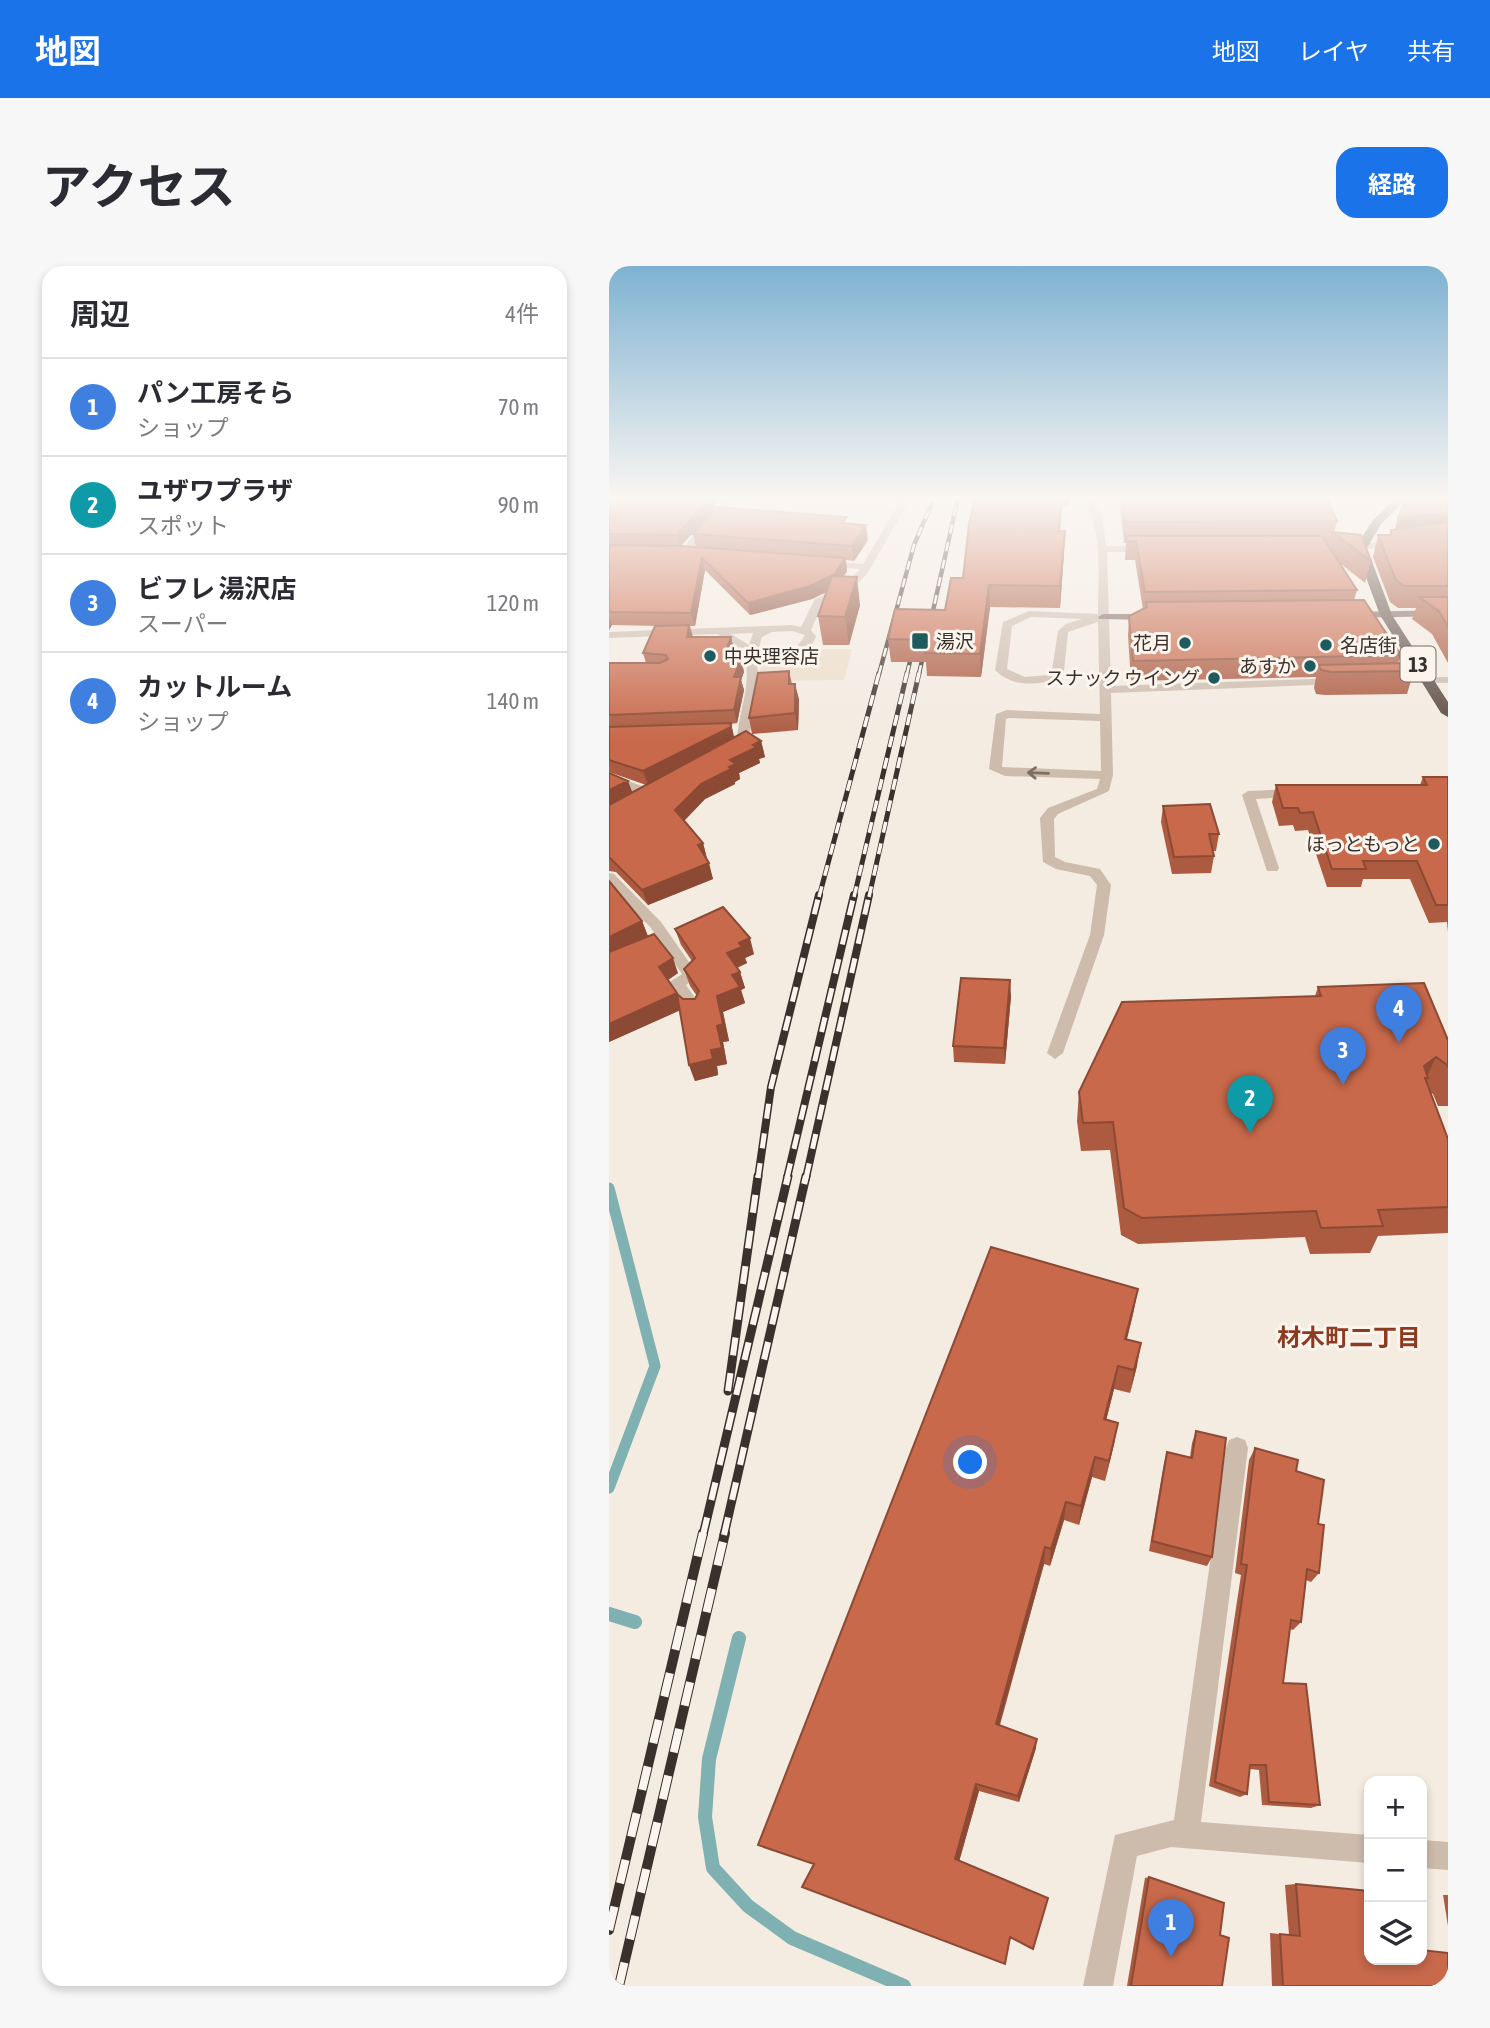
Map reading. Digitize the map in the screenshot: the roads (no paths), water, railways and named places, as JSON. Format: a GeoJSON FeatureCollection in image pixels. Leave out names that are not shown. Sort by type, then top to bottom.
{"type":"FeatureCollection","features":[{"type":"Feature","properties":{"kind":"highway","name":"13"},"geometry":{"type":"LineString","coordinates":[[1372,578],[1386,615],[1448,713]]}},
{"type":"Feature","properties":{"kind":"main road"},"geometry":{"type":"LineString","coordinates":[[1332,615],[1448,613]]}},
{"type":"Feature","properties":{"kind":"main road"},"geometry":{"type":"LineString","coordinates":[[1103,617],[1157,617]]}},
{"type":"Feature","properties":{"kind":"street"},"geometry":{"type":"LineString","coordinates":[[805,631],[819,601],[846,589],[856,578]]}},
{"type":"Feature","properties":{"kind":"street"},"geometry":{"type":"LineString","coordinates":[[1055,1052],[1097,936],[1104,885],[1095,872],[1061,866],[1048,859],[1047,818],[1053,811],[1103,791],[1107,775],[1102,578]]}},
{"type":"Feature","properties":{"kind":"street"},"geometry":{"type":"LineString","coordinates":[[1029,614],[1103,617],[1070,626],[1063,631],[1058,671],[1052,678],[1020,681],[1010,679],[1001,670],[1007,624],[1012,620],[1029,614]]}},
{"type":"Feature","properties":{"kind":"street"},"geometry":{"type":"LineString","coordinates":[[720,754],[743,744],[736,730],[754,677],[749,666],[751,655],[757,635],[770,629]]}},
{"type":"Feature","properties":{"kind":"street"},"geometry":{"type":"LineString","coordinates":[[609,635],[770,629],[805,631],[810,636],[806,646],[800,650],[751,655]]}},
{"type":"Feature","properties":{"kind":"street"},"geometry":{"type":"LineString","coordinates":[[721,632],[748,649],[751,655]]}},
{"type":"Feature","properties":{"kind":"street"},"geometry":{"type":"LineString","coordinates":[[1376,680],[1448,680]]}},
{"type":"Feature","properties":{"kind":"street"},"geometry":{"type":"LineString","coordinates":[[1105,690],[1351,681]]}},
{"type":"Feature","properties":{"kind":"street"},"geometry":{"type":"LineString","coordinates":[[1106,718],[1007,714],[1000,717],[995,769],[1005,772],[1107,775]]}},
{"type":"Feature","properties":{"kind":"street"},"geometry":{"type":"LineString","coordinates":[[609,778],[652,790],[630,803]]}},
{"type":"Feature","properties":{"kind":"street"},"geometry":{"type":"LineString","coordinates":[[1272,868],[1248,795],[1310,793]]}},
{"type":"Feature","properties":{"kind":"street"},"geometry":{"type":"LineString","coordinates":[[609,877],[691,976],[676,983],[695,1009]]}},
{"type":"Feature","properties":{"kind":"street"},"geometry":{"type":"LineString","coordinates":[[1186,1834],[1237,1448]]}},
{"type":"Feature","properties":{"kind":"street"},"geometry":{"type":"LineString","coordinates":[[1098,1986],[1125,1845],[1171,1833],[1364,1849]]}},
{"type":"Feature","properties":{"kind":"street"},"geometry":{"type":"LineString","coordinates":[[1427,1854],[1448,1856]]}},
{"type":"Feature","properties":{"kind":"waterway"},"geometry":{"type":"LineString","coordinates":[[609,1188],[655,1366],[609,1488]]}},
{"type":"Feature","properties":{"kind":"waterway"},"geometry":{"type":"LineString","coordinates":[[609,1614],[635,1622]]}},
{"type":"Feature","properties":{"kind":"waterway"},"geometry":{"type":"LineString","coordinates":[[739,1638],[709,1759],[705,1817],[713,1868],[748,1906],[792,1938],[904,1986]]}},
{"type":"Feature","properties":{"kind":"railway"},"geometry":{"type":"LineString","coordinates":[[879,674],[905,578]]}},
{"type":"Feature","properties":{"kind":"railway"},"geometry":{"type":"LineString","coordinates":[[919,674],[940,578]]}},
{"type":"Feature","properties":{"kind":"railway"},"geometry":{"type":"LineString","coordinates":[[907,674],[914,644]]}},
{"type":"Feature","properties":{"kind":"railway"},"geometry":{"type":"LineString","coordinates":[[819,897],[879,673]]}},
{"type":"Feature","properties":{"kind":"railway"},"geometry":{"type":"LineString","coordinates":[[854,897],[907,673]]}},
{"type":"Feature","properties":{"kind":"railway"},"geometry":{"type":"LineString","coordinates":[[869,897],[919,673]]}},
{"type":"Feature","properties":{"kind":"railway"},"geometry":{"type":"LineString","coordinates":[[758,1178],[771,1087],[819,895]]}},
{"type":"Feature","properties":{"kind":"railway"},"geometry":{"type":"LineString","coordinates":[[787,1178],[854,895]]}},
{"type":"Feature","properties":{"kind":"railway"},"geometry":{"type":"LineString","coordinates":[[806,1178],[869,895]]}},
{"type":"Feature","properties":{"kind":"railway"},"geometry":{"type":"LineString","coordinates":[[728,1391],[758,1176]]}},
{"type":"Feature","properties":{"kind":"railway"},"geometry":{"type":"LineString","coordinates":[[703,1535],[788,1176]]}},
{"type":"Feature","properties":{"kind":"railway"},"geometry":{"type":"LineString","coordinates":[[724,1535],[806,1176]]}},
{"type":"Feature","properties":{"kind":"railway"},"geometry":{"type":"LineString","coordinates":[[609,1930],[703,1533]]}},
{"type":"Feature","properties":{"kind":"railway"},"geometry":{"type":"LineString","coordinates":[[619,1986],[725,1533]]}},
{"type":"Feature","properties":{"kind":"place","name":"湯沢"},"geometry":{"type":"Point","coordinates":[920,641]}},
{"type":"Feature","properties":{"kind":"place","name":"花月"},"geometry":{"type":"Point","coordinates":[1185,643]}},
{"type":"Feature","properties":{"kind":"place","name":"名店街"},"geometry":{"type":"Point","coordinates":[1326,645]}},
{"type":"Feature","properties":{"kind":"place","name":"中央理容店"},"geometry":{"type":"Point","coordinates":[710,656]}},
{"type":"Feature","properties":{"kind":"place","name":"あすか"},"geometry":{"type":"Point","coordinates":[1310,666]}},
{"type":"Feature","properties":{"kind":"place","name":"スナック ウイング"},"geometry":{"type":"Point","coordinates":[1214,678]}},
{"type":"Feature","properties":{"kind":"place","name":"ほっともっと"},"geometry":{"type":"Point","coordinates":[1434,844]}},
{"type":"Feature","properties":{"kind":"place","name":"カットルーム"},"geometry":{"type":"Point","coordinates":[1399,1043]}},
{"type":"Feature","properties":{"kind":"place","name":"ビフレ 湯沢店"},"geometry":{"type":"Point","coordinates":[1343,1085]}},
{"type":"Feature","properties":{"kind":"place","name":"ユザワプラザ"},"geometry":{"type":"Point","coordinates":[1250,1133]}},
{"type":"Feature","properties":{"kind":"place","name":"パン工房そら"},"geometry":{"type":"Point","coordinates":[1171,1957]}},
{"type":"Feature","properties":{"kind":"district","name":"材木町二丁目"},"geometry":{"type":"Point","coordinates":[1349,1337]}}]}
